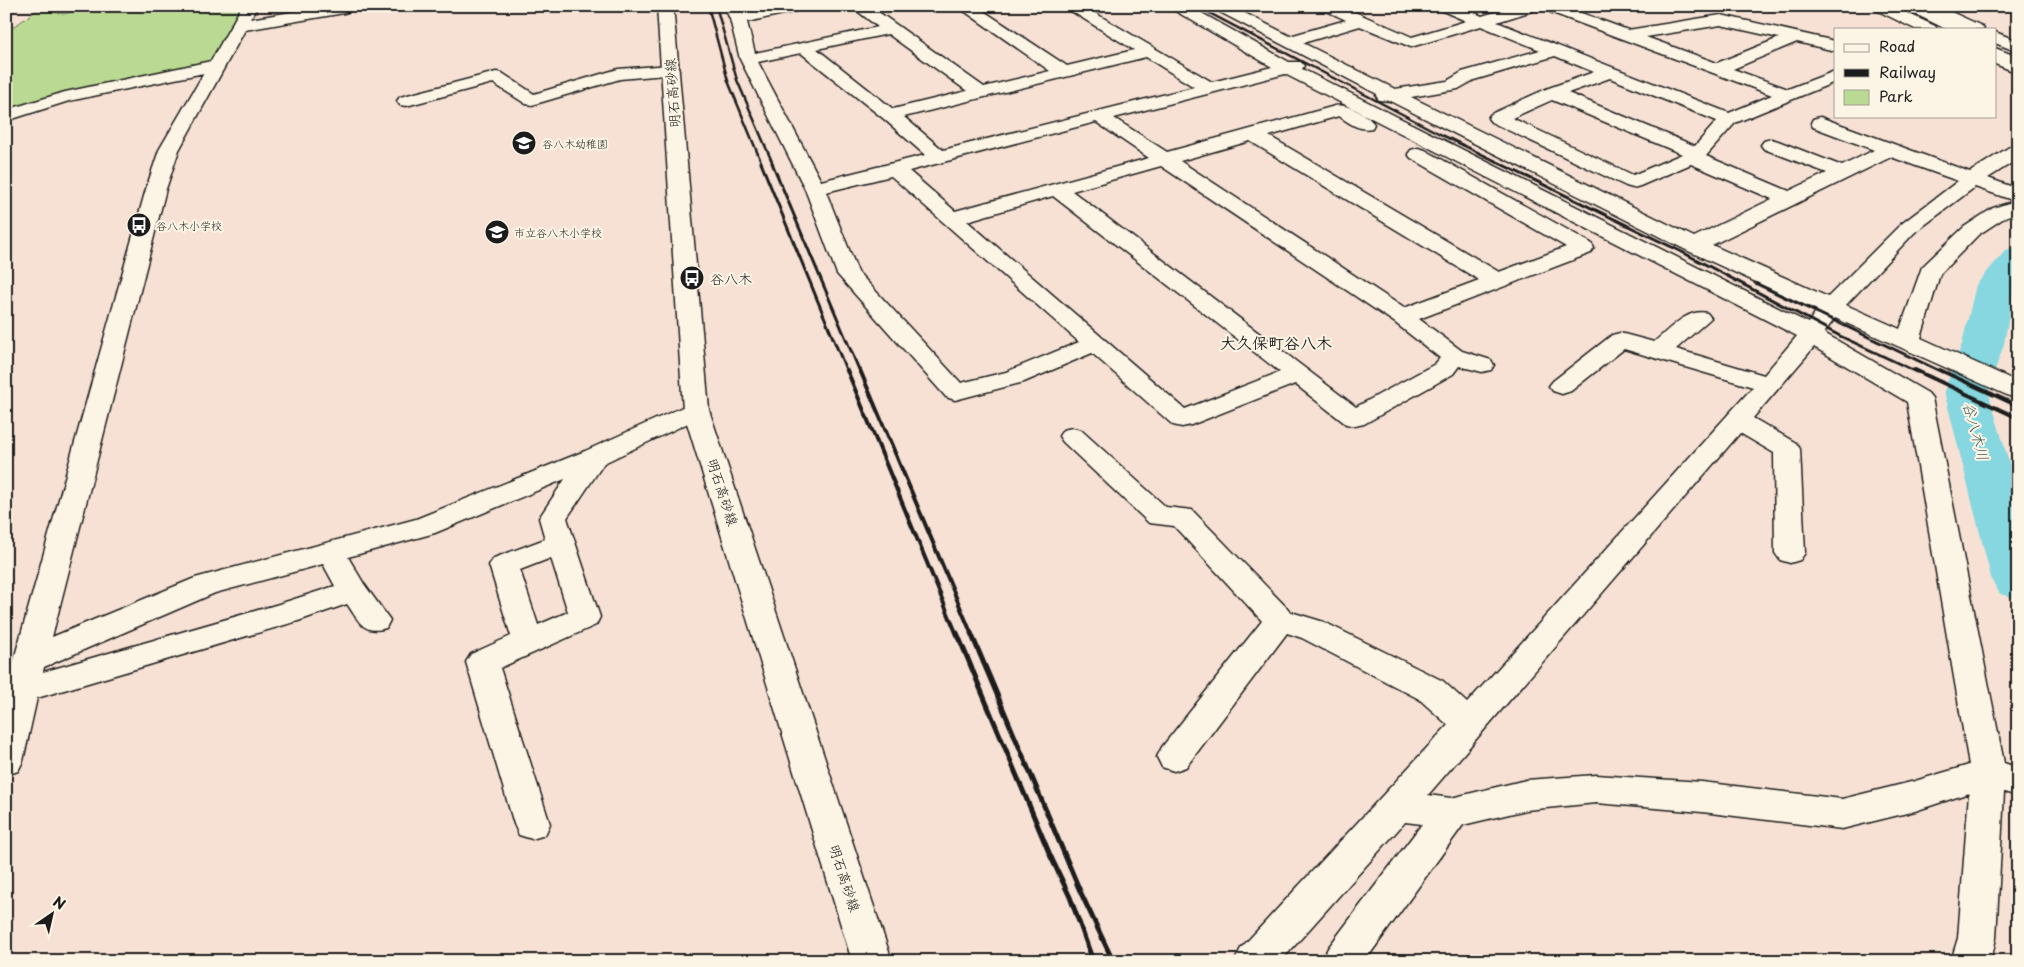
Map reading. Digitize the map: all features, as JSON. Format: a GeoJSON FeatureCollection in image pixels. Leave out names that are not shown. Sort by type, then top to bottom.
{"type":"FeatureCollection","features":[{"type":"Feature","properties":{"kind":"main road"},"geometry":{"type":"LineString","coordinates":[[6,761],[27,674],[156,189],[169,150],[250,6]]}},
{"type":"Feature","properties":{"kind":"main road","name":"明石高砂線"},"geometry":{"type":"LineString","coordinates":[[665,6],[696,410],[872,961]]}},
{"type":"Feature","properties":{"kind":"main road"},"geometry":{"type":"LineString","coordinates":[[802,6],[735,13],[748,59],[815,189],[848,274],[955,392],[1014,377],[1096,343]]}},
{"type":"Feature","properties":{"kind":"main road"},"geometry":{"type":"LineString","coordinates":[[859,6],[981,93]]}},
{"type":"Feature","properties":{"kind":"main road"},"geometry":{"type":"LineString","coordinates":[[965,6],[1064,72]]}},
{"type":"Feature","properties":{"kind":"main road"},"geometry":{"type":"LineString","coordinates":[[1070,6],[1210,88]]}},
{"type":"Feature","properties":{"kind":"main road"},"geometry":{"type":"LineString","coordinates":[[1219,6],[1390,94],[1694,245],[1830,308],[2018,391]]}},
{"type":"Feature","properties":{"kind":"main road"},"geometry":{"type":"LineString","coordinates":[[1327,6],[1410,42],[1533,6]]}},
{"type":"Feature","properties":{"kind":"main road"},"geometry":{"type":"LineString","coordinates":[[1442,6],[1729,119]]}},
{"type":"Feature","properties":{"kind":"main road"},"geometry":{"type":"LineString","coordinates":[[1547,6],[1788,95]]}},
{"type":"Feature","properties":{"kind":"main road"},"geometry":{"type":"LineString","coordinates":[[1879,6],[1927,28]]}},
{"type":"Feature","properties":{"kind":"main road"},"geometry":{"type":"LineString","coordinates":[[1892,6],[1940,28]]}},
{"type":"Feature","properties":{"kind":"main road"},"geometry":{"type":"LineString","coordinates":[[1910,6],[1958,28]]}},
{"type":"Feature","properties":{"kind":"main road"},"geometry":{"type":"LineString","coordinates":[[1925,6],[1974,28]]}},
{"type":"Feature","properties":{"kind":"main road"},"geometry":{"type":"LineString","coordinates":[[1181,7],[1287,68],[1784,320],[1919,398],[2003,777],[1977,938],[1970,961]]}},
{"type":"Feature","properties":{"kind":"main road"},"geometry":{"type":"LineString","coordinates":[[239,26],[283,18],[295,32],[337,22],[337,9]]}},
{"type":"Feature","properties":{"kind":"main road"},"geometry":{"type":"LineString","coordinates":[[1288,42],[1360,20]]}},
{"type":"Feature","properties":{"kind":"main road"},"geometry":{"type":"LineString","coordinates":[[1627,35],[1722,20],[1834,46]]}},
{"type":"Feature","properties":{"kind":"main road"},"geometry":{"type":"LineString","coordinates":[[748,59],[890,29]]}},
{"type":"Feature","properties":{"kind":"main road"},"geometry":{"type":"LineString","coordinates":[[1718,69],[1796,37]]}},
{"type":"Feature","properties":{"kind":"main road"},"geometry":{"type":"LineString","coordinates":[[1996,38],[2010,57]]}},
{"type":"Feature","properties":{"kind":"main road"},"geometry":{"type":"LineString","coordinates":[[1996,45],[2010,57]]}},
{"type":"Feature","properties":{"kind":"main road"},"geometry":{"type":"LineString","coordinates":[[804,47],[890,115],[940,158]]}},
{"type":"Feature","properties":{"kind":"main road"},"geometry":{"type":"LineString","coordinates":[[1357,104],[1390,94],[1452,85],[1468,76],[1555,50]]}},
{"type":"Feature","properties":{"kind":"main road"},"geometry":{"type":"LineString","coordinates":[[890,115],[1147,52]]}},
{"type":"Feature","properties":{"kind":"main road"},"geometry":{"type":"LineString","coordinates":[[815,189],[896,170],[1322,59]]}},
{"type":"Feature","properties":{"kind":"main road"},"geometry":{"type":"LineString","coordinates":[[6,116],[65,98],[216,65]]}},
{"type":"Feature","properties":{"kind":"main road"},"geometry":{"type":"LineString","coordinates":[[406,101],[496,77],[532,100],[618,74],[670,70]]}},
{"type":"Feature","properties":{"kind":"main road"},"geometry":{"type":"LineString","coordinates":[[1610,72],[1552,93],[1497,118],[1633,182],[1694,156],[1729,119],[1834,76]]}},
{"type":"Feature","properties":{"kind":"main road"},"geometry":{"type":"LineString","coordinates":[[1552,93],[1789,199]]}},
{"type":"Feature","properties":{"kind":"main road"},"geometry":{"type":"LineString","coordinates":[[953,218],[1340,110],[1583,248],[1402,317]]}},
{"type":"Feature","properties":{"kind":"main road"},"geometry":{"type":"LineString","coordinates":[[1099,116],[1402,317],[1453,356],[1482,365]]}},
{"type":"Feature","properties":{"kind":"main road"},"geometry":{"type":"LineString","coordinates":[[1820,123],[2018,196]]}},
{"type":"Feature","properties":{"kind":"main road"},"geometry":{"type":"LineString","coordinates":[[1252,134],[1498,281]]}},
{"type":"Feature","properties":{"kind":"main road"},"geometry":{"type":"LineString","coordinates":[[1771,145],[1844,173]]}},
{"type":"Feature","properties":{"kind":"main road"},"geometry":{"type":"LineString","coordinates":[[1694,245],[1890,150]]}},
{"type":"Feature","properties":{"kind":"main road"},"geometry":{"type":"LineString","coordinates":[[1255,961],[1397,806],[1812,335],[1830,308],[1907,229],[1972,180],[2018,150]]}},
{"type":"Feature","properties":{"kind":"main road"},"geometry":{"type":"LineString","coordinates":[[896,170],[1182,419],[1298,374]]}},
{"type":"Feature","properties":{"kind":"main road"},"geometry":{"type":"LineString","coordinates":[[1056,189],[1355,418],[1444,369],[1453,356]]}},
{"type":"Feature","properties":{"kind":"main road"},"geometry":{"type":"LineString","coordinates":[[1908,341],[1930,272],[1972,231],[2000,212],[2018,207]]}},
{"type":"Feature","properties":{"kind":"main road"},"geometry":{"type":"LineString","coordinates":[[1658,351],[1700,318]]}},
{"type":"Feature","properties":{"kind":"main road"},"geometry":{"type":"LineString","coordinates":[[1562,386],[1620,340],[1768,384]]}},
{"type":"Feature","properties":{"kind":"main road"},"geometry":{"type":"LineString","coordinates":[[27,674],[206,585],[425,526],[594,457],[696,410]]}},
{"type":"Feature","properties":{"kind":"main road"},"geometry":{"type":"LineString","coordinates":[[1737,420],[1787,449],[1790,553]]}},
{"type":"Feature","properties":{"kind":"main road"},"geometry":{"type":"LineString","coordinates":[[1072,436],[1159,516],[1182,516],[1280,620],[1313,630],[1431,690],[1468,724]]}},
{"type":"Feature","properties":{"kind":"main road"},"geometry":{"type":"LineString","coordinates":[[532,824],[482,662],[585,617],[553,518],[594,457]]}},
{"type":"Feature","properties":{"kind":"main road"},"geometry":{"type":"LineString","coordinates":[[528,642],[504,565],[561,544]]}},
{"type":"Feature","properties":{"kind":"main road"},"geometry":{"type":"LineString","coordinates":[[331,552],[353,591],[375,620]]}},
{"type":"Feature","properties":{"kind":"main road"},"geometry":{"type":"LineString","coordinates":[[27,674],[287,613],[353,591]]}},
{"type":"Feature","properties":{"kind":"main road"},"geometry":{"type":"LineString","coordinates":[[1174,757],[1280,620]]}},
{"type":"Feature","properties":{"kind":"main road"},"geometry":{"type":"LineString","coordinates":[[1397,806],[1451,813],[1526,796],[1596,789],[1702,797],[1842,814],[2003,777]]}},
{"type":"Feature","properties":{"kind":"main road"},"geometry":{"type":"LineString","coordinates":[[1342,961],[1451,813]]}},
{"type":"Feature","properties":{"kind":"green space"},"geometry":{"type":"Polygon","coordinates":[[[94,6],[242,6],[211,65],[6,113],[6,32],[39,9],[64,14],[94,6]]]}},
{"type":"Feature","properties":{"kind":"waterway","name":"谷八木川"},"geometry":{"type":"LineString","coordinates":[[2018,259],[1995,285],[1983,344],[1966,391],[2018,581]]}},
{"type":"Feature","properties":{"kind":"railway"},"geometry":{"type":"LineString","coordinates":[[708,6],[728,81],[762,164]]}},
{"type":"Feature","properties":{"kind":"railway"},"geometry":{"type":"LineString","coordinates":[[716,6],[737,80],[773,164]]}},
{"type":"Feature","properties":{"kind":"railway"},"geometry":{"type":"LineString","coordinates":[[1196,6],[1442,135],[1502,164]]}},
{"type":"Feature","properties":{"kind":"railway"},"geometry":{"type":"LineString","coordinates":[[761,163],[847,372]]}},
{"type":"Feature","properties":{"kind":"railway"},"geometry":{"type":"LineString","coordinates":[[772,163],[860,372]]}},
{"type":"Feature","properties":{"kind":"railway"},"geometry":{"type":"LineString","coordinates":[[1499,163],[1684,253],[1840,336],[1917,372]]}},
{"type":"Feature","properties":{"kind":"railway"},"geometry":{"type":"LineString","coordinates":[[1755,283],[1942,372]]}},
{"type":"Feature","properties":{"kind":"railway"},"geometry":{"type":"LineString","coordinates":[[847,370],[957,635]]}},
{"type":"Feature","properties":{"kind":"railway"},"geometry":{"type":"LineString","coordinates":[[860,370],[972,635]]}},
{"type":"Feature","properties":{"kind":"railway"},"geometry":{"type":"LineString","coordinates":[[1915,370],[2018,418]]}},
{"type":"Feature","properties":{"kind":"railway"},"geometry":{"type":"LineString","coordinates":[[1940,370],[2018,406]]}},
{"type":"Feature","properties":{"kind":"railway"},"geometry":{"type":"LineString","coordinates":[[957,633],[1050,855],[1070,897],[1093,961]]}},
{"type":"Feature","properties":{"kind":"railway"},"geometry":{"type":"LineString","coordinates":[[971,633],[1080,891],[1113,961]]}},
{"type":"Feature","properties":{"kind":"place","name":"谷八木幼稚園"},"geometry":{"type":"Point","coordinates":[524,143]}},
{"type":"Feature","properties":{"kind":"place","name":"谷八木小学校"},"geometry":{"type":"Point","coordinates":[139,225]}},
{"type":"Feature","properties":{"kind":"place","name":"市立谷八木小学校"},"geometry":{"type":"Point","coordinates":[497,232]}},
{"type":"Feature","properties":{"kind":"place","name":"谷八木"},"geometry":{"type":"Point","coordinates":[692,278]}},
{"type":"Feature","properties":{"kind":"district","name":"大久保町谷八木"},"geometry":{"type":"Point","coordinates":[1276,342]}}]}
